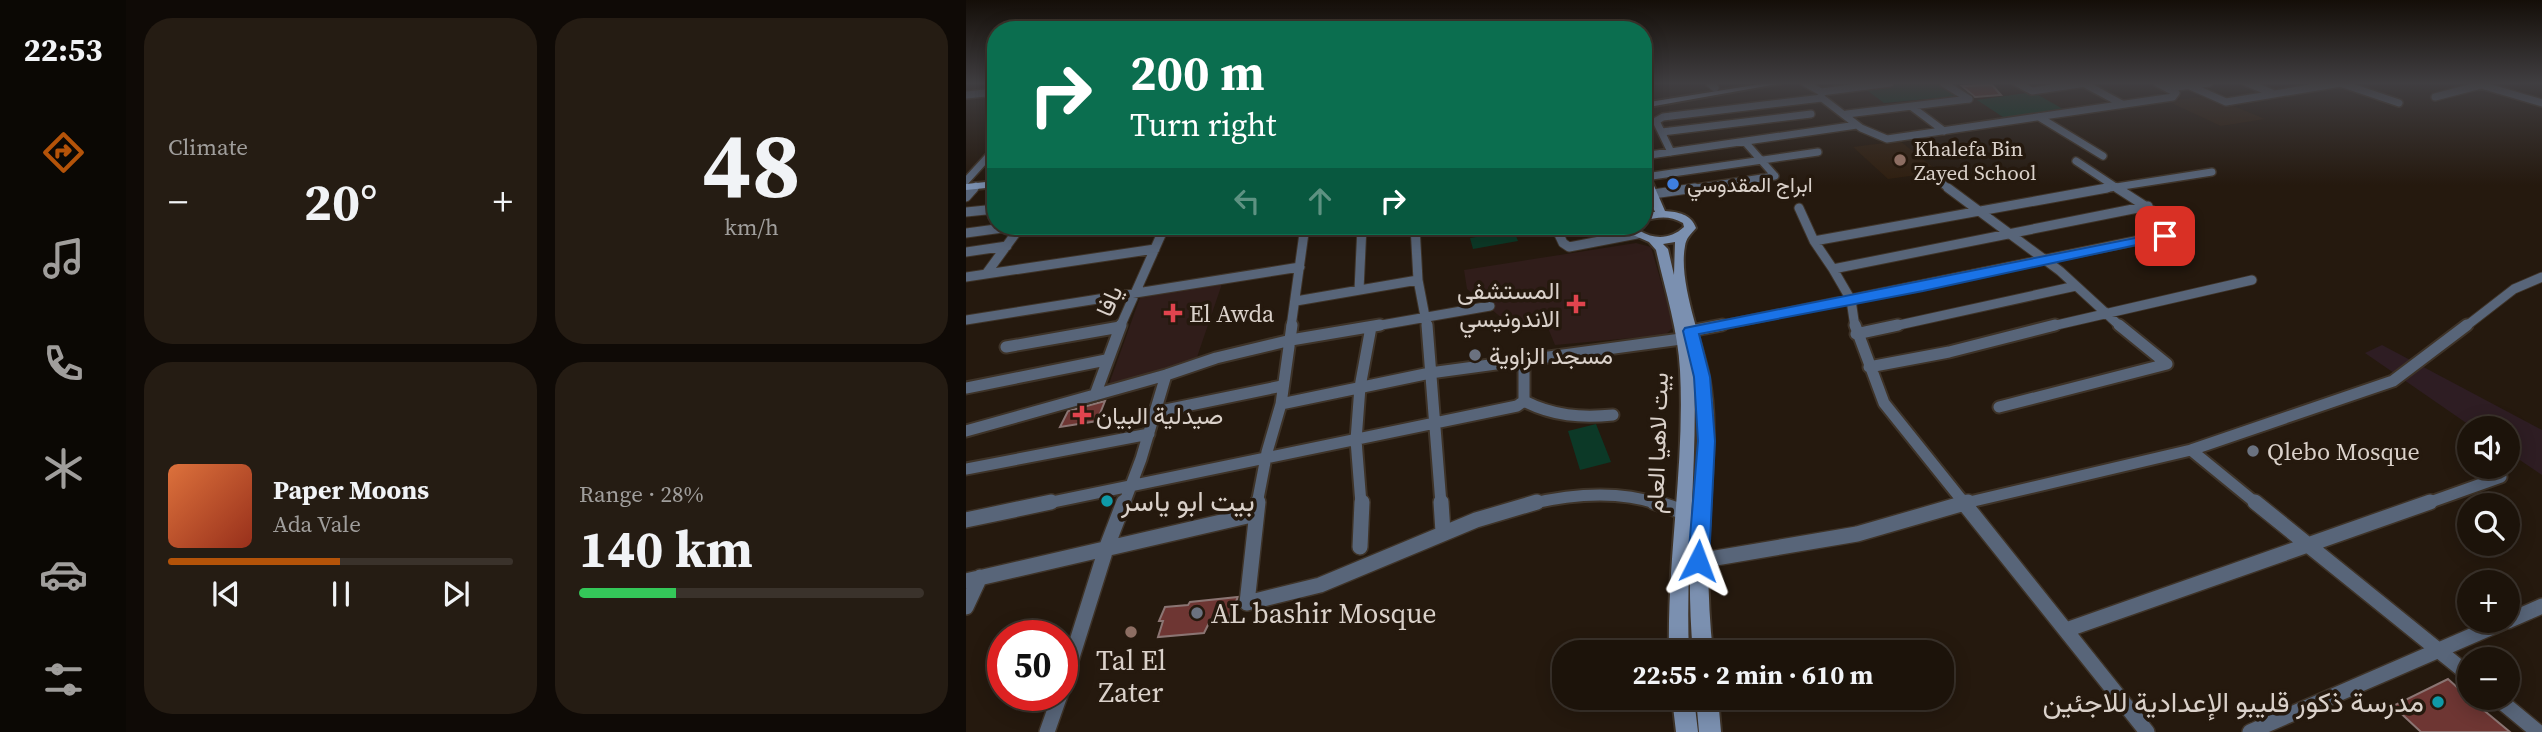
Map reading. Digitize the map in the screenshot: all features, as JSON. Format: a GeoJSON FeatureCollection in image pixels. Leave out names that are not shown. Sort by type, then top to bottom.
{"type":"FeatureCollection","features":[{"type":"Feature","properties":{"kind":"main road"},"geometry":{"type":"LineString","coordinates":[[969,185],[987,184]]}},
{"type":"Feature","properties":{"kind":"main road"},"geometry":{"type":"LineString","coordinates":[[1653,194],[1661,214]]}},
{"type":"Feature","properties":{"kind":"main road"},"geometry":{"type":"LineString","coordinates":[[1652,216],[1677,215],[1688,221],[1690,228],[1679,240],[1677,257],[1686,335],[1702,377],[1706,441],[1698,561],[1702,640]]}},
{"type":"Feature","properties":{"kind":"main road"},"geometry":{"type":"LineString","coordinates":[[1644,235],[1653,240],[1666,240],[1683,235]]}},
{"type":"Feature","properties":{"kind":"main road","name":"بيت لاهيا العام"},"geometry":{"type":"LineString","coordinates":[[1653,240],[1662,249],[1686,335],[1686,442],[1678,552],[1679,640]]}},
{"type":"Feature","properties":{"kind":"main road"},"geometry":{"type":"LineString","coordinates":[[1684,710],[1687,732]]}},
{"type":"Feature","properties":{"kind":"main road"},"geometry":{"type":"LineString","coordinates":[[1708,710],[1710,732]]}},
{"type":"Feature","properties":{"kind":"street"},"geometry":{"type":"LineString","coordinates":[[1664,117],[1656,121],[1671,152]]}},
{"type":"Feature","properties":{"kind":"street"},"geometry":{"type":"LineString","coordinates":[[1743,117],[1763,139]]}},
{"type":"Feature","properties":{"kind":"street"},"geometry":{"type":"LineString","coordinates":[[1662,132],[1782,117]]}},
{"type":"Feature","properties":{"kind":"street"},"geometry":{"type":"LineString","coordinates":[[1850,117],[1876,137],[1887,139],[2038,117]]}},
{"type":"Feature","properties":{"kind":"street"},"geometry":{"type":"LineString","coordinates":[[1926,117],[1944,131]]}},
{"type":"Feature","properties":{"kind":"street"},"geometry":{"type":"LineString","coordinates":[[2039,117],[2103,156]]}},
{"type":"Feature","properties":{"kind":"street"},"geometry":{"type":"LineString","coordinates":[[1652,155],[1857,125]]}},
{"type":"Feature","properties":{"kind":"street"},"geometry":{"type":"LineString","coordinates":[[1653,194],[1775,176],[1745,142]]}},
{"type":"Feature","properties":{"kind":"street"},"geometry":{"type":"LineString","coordinates":[[1652,174],[1818,152]]}},
{"type":"Feature","properties":{"kind":"street"},"geometry":{"type":"LineString","coordinates":[[966,197],[969,185],[987,160]]}},
{"type":"Feature","properties":{"kind":"street"},"geometry":{"type":"LineString","coordinates":[[1281,404],[1430,373],[1686,335],[2184,231],[2076,161]]}},
{"type":"Feature","properties":{"kind":"street"},"geometry":{"type":"LineString","coordinates":[[1814,241],[2117,186],[2212,172]]}},
{"type":"Feature","properties":{"kind":"street"},"geometry":{"type":"LineString","coordinates":[[1943,184],[2060,271],[2106,314],[2167,364],[2000,407]]}},
{"type":"Feature","properties":{"kind":"street"},"geometry":{"type":"LineString","coordinates":[[1833,269],[2148,206]]}},
{"type":"Feature","properties":{"kind":"street"},"geometry":{"type":"LineString","coordinates":[[1799,208],[1814,241],[1851,300],[1856,334],[1884,403],[2147,732]]}},
{"type":"Feature","properties":{"kind":"street"},"geometry":{"type":"LineString","coordinates":[[966,212],[987,210]]}},
{"type":"Feature","properties":{"kind":"street"},"geometry":{"type":"LineString","coordinates":[[966,233],[987,230]]}},
{"type":"Feature","properties":{"kind":"street"},"geometry":{"type":"LineString","coordinates":[[986,274],[1014,235]]}},
{"type":"Feature","properties":{"kind":"street","name":"يافا"},"geometry":{"type":"LineString","coordinates":[[1095,395],[1120,327],[1161,235]]}},
{"type":"Feature","properties":{"kind":"street"},"geometry":{"type":"LineString","coordinates":[[1304,235],[1281,404],[1271,430],[1256,514],[1247,603],[1328,583],[1443,532],[1527,503],[1558,496],[1631,496],[1681,511]]}},
{"type":"Feature","properties":{"kind":"street"},"geometry":{"type":"LineString","coordinates":[[1359,290],[1362,235]]}},
{"type":"Feature","properties":{"kind":"street"},"geometry":{"type":"LineString","coordinates":[[1416,235],[1418,280],[1426,317],[1432,423],[1443,532]]}},
{"type":"Feature","properties":{"kind":"street"},"geometry":{"type":"LineString","coordinates":[[1559,235],[1563,243],[1569,247],[1616,235]]}},
{"type":"Feature","properties":{"kind":"street"},"geometry":{"type":"LineString","coordinates":[[966,252],[1007,246]]}},
{"type":"Feature","properties":{"kind":"street"},"geometry":{"type":"LineString","coordinates":[[966,277],[1155,249]]}},
{"type":"Feature","properties":{"kind":"street"},"geometry":{"type":"LineString","coordinates":[[966,320],[1300,267]]}},
{"type":"Feature","properties":{"kind":"street"},"geometry":{"type":"LineString","coordinates":[[1698,561],[1857,534],[1964,503],[2191,450],[2393,380],[2514,289],[2542,276]]}},
{"type":"Feature","properties":{"kind":"street"},"geometry":{"type":"LineString","coordinates":[[1296,301],[1418,280]]}},
{"type":"Feature","properties":{"kind":"street"},"geometry":{"type":"LineString","coordinates":[[1868,367],[1949,352],[2252,280]]}},
{"type":"Feature","properties":{"kind":"street"},"geometry":{"type":"LineString","coordinates":[[1856,334],[2076,286]]}},
{"type":"Feature","properties":{"kind":"street"},"geometry":{"type":"LineString","coordinates":[[966,431],[1166,375],[1216,358],[1291,340],[1490,306]]}},
{"type":"Feature","properties":{"kind":"street"},"geometry":{"type":"LineString","coordinates":[[1006,347],[1120,327]]}},
{"type":"Feature","properties":{"kind":"street"},"geometry":{"type":"LineString","coordinates":[[1360,547],[1362,488],[1356,440],[1360,387],[1371,327]]}},
{"type":"Feature","properties":{"kind":"street"},"geometry":{"type":"LineString","coordinates":[[1524,358],[1524,401]]}},
{"type":"Feature","properties":{"kind":"street"},"geometry":{"type":"LineString","coordinates":[[966,388],[1107,360]]}},
{"type":"Feature","properties":{"kind":"street"},"geometry":{"type":"LineString","coordinates":[[1078,638],[1106,550],[1149,434],[1166,375]]}},
{"type":"Feature","properties":{"kind":"street"},"geometry":{"type":"LineString","coordinates":[[1156,412],[1282,386]]}},
{"type":"Feature","properties":{"kind":"street"},"geometry":{"type":"LineString","coordinates":[[1524,401],[1539,411],[1577,418],[1613,415]]}},
{"type":"Feature","properties":{"kind":"street"},"geometry":{"type":"LineString","coordinates":[[966,520],[1517,406],[1524,401]]}},
{"type":"Feature","properties":{"kind":"street"},"geometry":{"type":"LineString","coordinates":[[966,469],[1149,434]]}},
{"type":"Feature","properties":{"kind":"street"},"geometry":{"type":"LineString","coordinates":[[2191,450],[2457,665]]}},
{"type":"Feature","properties":{"kind":"street"},"geometry":{"type":"LineString","coordinates":[[2066,631],[2495,479]]}},
{"type":"Feature","properties":{"kind":"street"},"geometry":{"type":"LineString","coordinates":[[966,607],[973,579],[1256,514]]}},
{"type":"Feature","properties":{"kind":"street"},"geometry":{"type":"LineString","coordinates":[[2520,615],[2542,606]]}},
{"type":"Feature","properties":{"kind":"street"},"geometry":{"type":"LineString","coordinates":[[2250,732],[2479,633]]}},
{"type":"Feature","properties":{"kind":"street"},"geometry":{"type":"LineString","coordinates":[[2511,710],[2538,732]]}},
{"type":"Feature","properties":{"kind":"street"},"geometry":{"type":"LineString","coordinates":[[1046,732],[1054,711]]}},
{"type":"Feature","properties":{"kind":"shaded area"},"geometry":{"type":"Polygon","coordinates":[[[2202,117],[2265,119],[2221,126],[2202,117]]]}},
{"type":"Feature","properties":{"kind":"shaded area"},"geometry":{"type":"Polygon","coordinates":[[[1900,141],[1939,172],[1888,179],[1853,147],[1900,141]]]}},
{"type":"Feature","properties":{"kind":"shaded area","name":"المستشفى الاندونيسي"},"geometry":{"type":"Polygon","coordinates":[[[1636,243],[1651,247],[1674,327],[1665,335],[1555,345],[1546,323],[1521,323],[1503,319],[1467,289],[1464,270],[1636,243]]]}},
{"type":"Feature","properties":{"kind":"shaded area","name":"El Awda"},"geometry":{"type":"Polygon","coordinates":[[[1223,281],[1195,363],[1109,384],[1142,292],[1223,281]]]}},
{"type":"Feature","properties":{"kind":"shaded area"},"geometry":{"type":"Polygon","coordinates":[[[2382,345],[2516,416],[2457,417],[2365,353],[2382,345]]]}},
{"type":"Feature","properties":{"kind":"shaded area"},"geometry":{"type":"Polygon","coordinates":[[[2520,418],[2542,430],[2542,475],[2520,460],[2520,418]]]}},
{"type":"Feature","properties":{"kind":"green space"},"geometry":{"type":"Polygon","coordinates":[[[1516,235],[1518,241],[1473,249],[1470,238],[1516,235]]]}},
{"type":"Feature","properties":{"kind":"green space"},"geometry":{"type":"Polygon","coordinates":[[[1596,424],[1611,462],[1580,470],[1568,431],[1596,424]]]}},
{"type":"Feature","properties":{"kind":"building","name":"صيدلية البيان"},"geometry":{"type":"Polygon","coordinates":[[[1105,401],[1097,421],[1060,427],[1068,411],[1105,401]]]}},
{"type":"Feature","properties":{"kind":"building","name":"AL bashir Mosque"},"geometry":{"type":"Polygon","coordinates":[[[1238,597],[1228,619],[1210,621],[1204,633],[1158,637],[1163,621],[1159,621],[1165,607],[1238,597]]]}},
{"type":"Feature","properties":{"kind":"building","name":"مدرسة ذكور قليبو الإعدادية للاجئين"},"geometry":{"type":"Polygon","coordinates":[[[2448,679],[2457,687],[2457,710],[2483,710],[2510,732],[2421,732],[2393,706],[2448,679]]]}},
{"type":"Feature","properties":{"kind":"place","name":"Khalefa Bin Zayed School"},"geometry":{"type":"Point","coordinates":[1900,160]}},
{"type":"Feature","properties":{"kind":"place","name":"ابراج المقدوسي"},"geometry":{"type":"Point","coordinates":[1673,184]}},
{"type":"Feature","properties":{"kind":"place","name":"المستشفى الاندونيسي"},"geometry":{"type":"Point","coordinates":[1576,304]}},
{"type":"Feature","properties":{"kind":"place","name":"El Awda"},"geometry":{"type":"Point","coordinates":[1173,313]}},
{"type":"Feature","properties":{"kind":"place","name":"مسجد الزاوية"},"geometry":{"type":"Point","coordinates":[1475,355]}},
{"type":"Feature","properties":{"kind":"place","name":"صيدلية البيان"},"geometry":{"type":"Point","coordinates":[1082,415]}},
{"type":"Feature","properties":{"kind":"place","name":"Qlebo Mosque"},"geometry":{"type":"Point","coordinates":[2253,451]}},
{"type":"Feature","properties":{"kind":"place","name":"بيت ابو ياسر"},"geometry":{"type":"Point","coordinates":[1107,501]}},
{"type":"Feature","properties":{"kind":"place","name":"AL bashir Mosque"},"geometry":{"type":"Point","coordinates":[1197,613]}},
{"type":"Feature","properties":{"kind":"place","name":"Tal El Zater"},"geometry":{"type":"Point","coordinates":[1131,632]}},
{"type":"Feature","properties":{"kind":"place","name":"مدرسة ذكور قليبو الإعدادية للاجئين"},"geometry":{"type":"Point","coordinates":[2438,702]}},
{"type":"Feature","properties":{"kind":"route"},"geometry":{"type":"LineString","coordinates":[[1698,561],[1706,441],[1702,377],[1690,331],[2165,236]]}}]}
